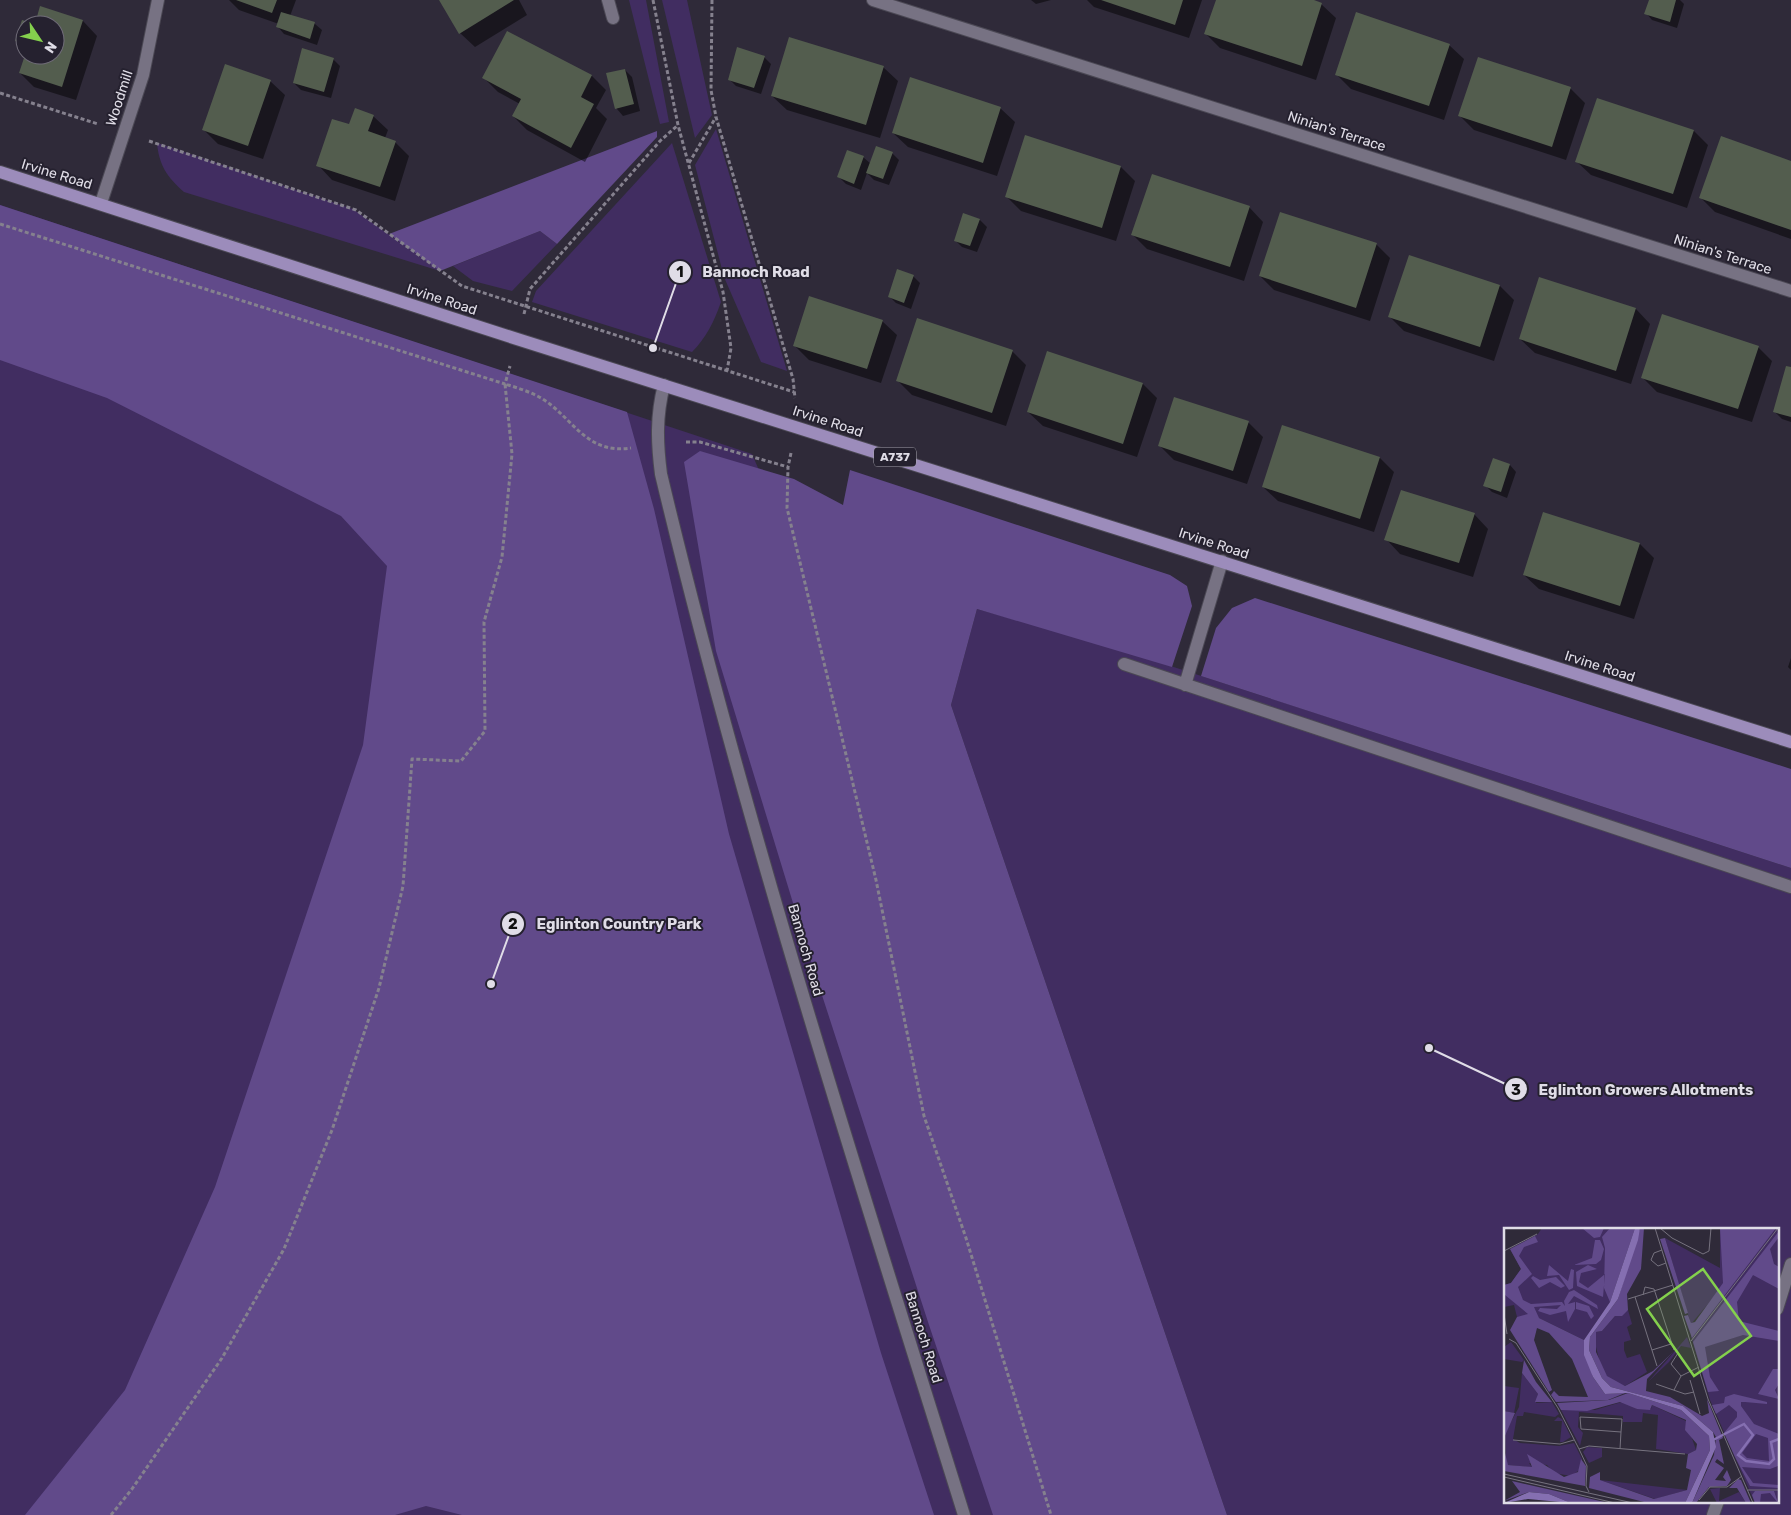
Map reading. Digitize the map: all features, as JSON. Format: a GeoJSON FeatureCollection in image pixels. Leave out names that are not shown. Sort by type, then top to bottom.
{"type":"FeatureCollection","features":[{"type":"Feature","properties":{"kind":"main road","name":"Irvine Road"},"geometry":{"type":"LineString","coordinates":[[0,172],[664,386],[797,426],[1791,742]]}},
{"type":"Feature","properties":{"kind":"street","name":"Woodmill"},"geometry":{"type":"LineString","coordinates":[[101,203],[143,75],[158,0]]}},
{"type":"Feature","properties":{"kind":"street"},"geometry":{"type":"LineString","coordinates":[[608,0],[613,18]]}},
{"type":"Feature","properties":{"kind":"street","name":"Ninian's Terrace"},"geometry":{"type":"LineString","coordinates":[[873,0],[1791,291]]}},
{"type":"Feature","properties":{"kind":"street","name":"Bannoch Road"},"geometry":{"type":"LineString","coordinates":[[664,386],[658,408],[657,444],[661,474],[732,749],[842,1128],[964,1515]]}},
{"type":"Feature","properties":{"kind":"street"},"geometry":{"type":"LineString","coordinates":[[1185,684],[1222,561]]}},
{"type":"Feature","properties":{"kind":"street"},"geometry":{"type":"LineString","coordinates":[[1124,664],[1791,887]]}},
{"type":"Feature","properties":{"kind":"street"},"geometry":{"type":"LineString","coordinates":[[1778,1306],[1791,1264]]}},
{"type":"Feature","properties":{"kind":"street"},"geometry":{"type":"LineString","coordinates":[[1713,1515],[1718,1502]]}},
{"type":"Feature","properties":{"kind":"path"},"geometry":{"type":"LineString","coordinates":[[653,0],[678,125],[723,292],[731,348],[722,403]]}},
{"type":"Feature","properties":{"kind":"path"},"geometry":{"type":"LineString","coordinates":[[712,0],[711,90],[716,117],[793,379],[797,426],[788,467],[787,508],[876,880],[924,1116],[966,1238],[1051,1515]]}},
{"type":"Feature","properties":{"kind":"path"},"geometry":{"type":"LineString","coordinates":[[0,93],[356,210],[462,286],[727,369],[794,392]]}},
{"type":"Feature","properties":{"kind":"path"},"geometry":{"type":"LineString","coordinates":[[689,163],[716,117]]}},
{"type":"Feature","properties":{"kind":"path"},"geometry":{"type":"LineString","coordinates":[[111,1515],[132,1488],[222,1358],[284,1249],[332,1130],[380,988],[403,886],[412,759],[461,761],[485,731],[484,622],[502,557],[512,454],[505,384]]}},
{"type":"Feature","properties":{"kind":"shaded area"},"geometry":{"type":"Polygon","coordinates":[[[629,0],[646,0],[669,122],[660,124],[629,0]]]}},
{"type":"Feature","properties":{"kind":"shaded area"},"geometry":{"type":"Polygon","coordinates":[[[662,0],[687,0],[712,115],[695,138],[662,0]]]}},
{"type":"Feature","properties":{"kind":"shaded area"},"geometry":{"type":"Polygon","coordinates":[[[716,129],[787,371],[761,362],[724,277],[695,165],[716,129]]]}},
{"type":"Feature","properties":{"kind":"shaded area"},"geometry":{"type":"Polygon","coordinates":[[[657,131],[657,137],[557,244],[540,231],[440,271],[389,234],[657,131]]]}},
{"type":"Feature","properties":{"kind":"shaded area"},"geometry":{"type":"Polygon","coordinates":[[[157,143],[353,209],[440,271],[184,192],[165,170],[157,143]]]}},
{"type":"Feature","properties":{"kind":"shaded area"},"geometry":{"type":"Polygon","coordinates":[[[672,143],[721,302],[709,329],[697,347],[692,352],[532,302],[536,291],[672,143]]]}},
{"type":"Feature","properties":{"kind":"shaded area"},"geometry":{"type":"Polygon","coordinates":[[[0,205],[752,454],[1210,1515],[0,1515],[0,205]]]}},
{"type":"Feature","properties":{"kind":"shaded area"},"geometry":{"type":"Polygon","coordinates":[[[0,205],[627,412],[654,509],[729,834],[881,1353],[934,1515],[462,1515],[426,1506],[395,1515],[25,1515],[125,1390],[215,1187],[363,745],[387,566],[341,516],[107,398],[0,360],[0,205]]]}},
{"type":"Feature","properties":{"kind":"shaded area"},"geometry":{"type":"Polygon","coordinates":[[[540,231],[557,244],[512,291],[473,281],[453,266],[540,231]]]}},
{"type":"Feature","properties":{"kind":"shaded area"},"geometry":{"type":"Polygon","coordinates":[[[700,451],[794,479],[843,505],[850,470],[1170,575],[1187,586],[1192,606],[1172,667],[977,609],[951,705],[1227,1515],[993,1515],[808,952],[716,651],[684,462],[700,451]]]}},
{"type":"Feature","properties":{"kind":"shaded area"},"geometry":{"type":"Polygon","coordinates":[[[1255,598],[1791,769],[1791,868],[1201,676],[1216,628],[1232,608],[1255,598]]]}},
{"type":"Feature","properties":{"kind":"shaded area"},"geometry":{"type":"Polygon","coordinates":[[[977,609],[1103,644],[1791,868],[1791,1515],[1227,1515],[951,705],[977,609]]]}},
{"type":"Feature","properties":{"kind":"building"},"geometry":{"type":"Polygon","coordinates":[[[236,0],[277,0],[272,13],[236,0]]]}},
{"type":"Feature","properties":{"kind":"building"},"geometry":{"type":"Polygon","coordinates":[[[439,0],[514,0],[459,34],[439,0]]]}},
{"type":"Feature","properties":{"kind":"building"},"geometry":{"type":"Polygon","coordinates":[[[1101,0],[1183,0],[1175,25],[1101,0]]]}},
{"type":"Feature","properties":{"kind":"building"},"geometry":{"type":"Polygon","coordinates":[[[1216,0],[1314,0],[1322,3],[1302,66],[1204,34],[1216,0]]]}},
{"type":"Feature","properties":{"kind":"building"},"geometry":{"type":"Polygon","coordinates":[[[1649,0],[1676,0],[1670,22],[1644,14],[1649,0]]]}},
{"type":"Feature","properties":{"kind":"building"},"geometry":{"type":"Polygon","coordinates":[[[40,6],[83,20],[62,87],[19,73],[22,65],[65,65],[65,15],[38,15],[40,6]]]}},
{"type":"Feature","properties":{"kind":"building"},"geometry":{"type":"Polygon","coordinates":[[[281,12],[315,22],[310,39],[276,27],[281,12]]]}},
{"type":"Feature","properties":{"kind":"building"},"geometry":{"type":"Polygon","coordinates":[[[1356,12],[1450,44],[1429,106],[1335,75],[1356,12]]]}},
{"type":"Feature","properties":{"kind":"building"},"geometry":{"type":"Polygon","coordinates":[[[507,31],[592,75],[581,97],[594,104],[571,148],[512,116],[521,99],[482,78],[507,31]]]}},
{"type":"Feature","properties":{"kind":"building"},"geometry":{"type":"Polygon","coordinates":[[[789,37],[884,66],[866,125],[771,96],[789,37]]]}},
{"type":"Feature","properties":{"kind":"building"},"geometry":{"type":"Polygon","coordinates":[[[737,47],[765,56],[754,88],[728,80],[737,47]]]}},
{"type":"Feature","properties":{"kind":"building"},"geometry":{"type":"Polygon","coordinates":[[[302,48],[334,58],[324,92],[293,83],[302,48]]]}},
{"type":"Feature","properties":{"kind":"building"},"geometry":{"type":"Polygon","coordinates":[[[1478,57],[1571,87],[1552,147],[1458,116],[1478,57]]]}},
{"type":"Feature","properties":{"kind":"building"},"geometry":{"type":"Polygon","coordinates":[[[225,64],[271,80],[248,146],[202,130],[225,64]]]}},
{"type":"Feature","properties":{"kind":"building"},"geometry":{"type":"Polygon","coordinates":[[[625,69],[634,104],[615,109],[606,73],[625,69]]]}},
{"type":"Feature","properties":{"kind":"building"},"geometry":{"type":"Polygon","coordinates":[[[910,77],[1001,107],[983,163],[892,133],[910,77]]]}},
{"type":"Feature","properties":{"kind":"building"},"geometry":{"type":"Polygon","coordinates":[[[1597,98],[1694,130],[1673,194],[1575,162],[1597,98]]]}},
{"type":"Feature","properties":{"kind":"building"},"geometry":{"type":"Polygon","coordinates":[[[355,108],[374,115],[368,131],[396,141],[380,187],[316,166],[332,119],[349,124],[355,108]]]}},
{"type":"Feature","properties":{"kind":"building"},"geometry":{"type":"Polygon","coordinates":[[[1025,135],[1121,166],[1102,228],[1005,197],[1025,135]]]}},
{"type":"Feature","properties":{"kind":"building"},"geometry":{"type":"Polygon","coordinates":[[[1721,136],[1791,161],[1791,230],[1699,198],[1721,136]]]}},
{"type":"Feature","properties":{"kind":"building"},"geometry":{"type":"Polygon","coordinates":[[[876,146],[893,152],[883,179],[866,173],[876,146]]]}},
{"type":"Feature","properties":{"kind":"building"},"geometry":{"type":"Polygon","coordinates":[[[847,150],[864,156],[854,184],[837,177],[847,150]]]}},
{"type":"Feature","properties":{"kind":"building"},"geometry":{"type":"Polygon","coordinates":[[[1152,174],[1250,206],[1230,267],[1131,235],[1152,174]]]}},
{"type":"Feature","properties":{"kind":"building"},"geometry":{"type":"Polygon","coordinates":[[[1280,212],[1377,243],[1356,308],[1259,276],[1280,212]]]}},
{"type":"Feature","properties":{"kind":"building"},"geometry":{"type":"Polygon","coordinates":[[[963,213],[980,219],[970,246],[954,241],[963,213]]]}},
{"type":"Feature","properties":{"kind":"building"},"geometry":{"type":"Polygon","coordinates":[[[1409,255],[1500,285],[1480,347],[1388,317],[1409,255]]]}},
{"type":"Feature","properties":{"kind":"building"},"geometry":{"type":"Polygon","coordinates":[[[897,269],[914,275],[904,303],[888,297],[897,269]]]}},
{"type":"Feature","properties":{"kind":"building"},"geometry":{"type":"Polygon","coordinates":[[[1539,277],[1636,308],[1616,371],[1519,339],[1539,277]]]}},
{"type":"Feature","properties":{"kind":"building"},"geometry":{"type":"Polygon","coordinates":[[[809,296],[883,320],[867,369],[793,346],[809,296]]]}},
{"type":"Feature","properties":{"kind":"building"},"geometry":{"type":"Polygon","coordinates":[[[1662,314],[1759,346],[1738,409],[1641,378],[1662,314]]]}},
{"type":"Feature","properties":{"kind":"building"},"geometry":{"type":"Polygon","coordinates":[[[917,318],[1013,350],[992,413],[896,381],[917,318]]]}},
{"type":"Feature","properties":{"kind":"building"},"geometry":{"type":"Polygon","coordinates":[[[1047,351],[1143,383],[1123,444],[1027,412],[1047,351]]]}},
{"type":"Feature","properties":{"kind":"building"},"geometry":{"type":"Polygon","coordinates":[[[1786,366],[1791,367],[1791,417],[1773,412],[1786,366]]]}},
{"type":"Feature","properties":{"kind":"building"},"geometry":{"type":"Polygon","coordinates":[[[1174,397],[1249,421],[1233,471],[1158,446],[1174,397]]]}},
{"type":"Feature","properties":{"kind":"building"},"geometry":{"type":"Polygon","coordinates":[[[1282,425],[1380,457],[1360,519],[1262,487],[1282,425]]]}},
{"type":"Feature","properties":{"kind":"building"},"geometry":{"type":"Polygon","coordinates":[[[1493,458],[1510,464],[1501,492],[1483,486],[1493,458]]]}},
{"type":"Feature","properties":{"kind":"building"},"geometry":{"type":"Polygon","coordinates":[[[1401,490],[1475,513],[1459,563],[1384,540],[1401,490]]]}},
{"type":"Feature","properties":{"kind":"building"},"geometry":{"type":"Polygon","coordinates":[[[1543,512],[1640,543],[1620,606],[1523,575],[1543,512]]]}},
{"type":"Feature","properties":{"kind":"place","name":"Bannoch Road"},"geometry":{"type":"Point","coordinates":[653,348]}},
{"type":"Feature","properties":{"kind":"place","name":"Eglinton Country Park"},"geometry":{"type":"Point","coordinates":[491,984]}},
{"type":"Feature","properties":{"kind":"place","name":"Eglinton Growers Allotments"},"geometry":{"type":"Point","coordinates":[1429,1048]}}]}
